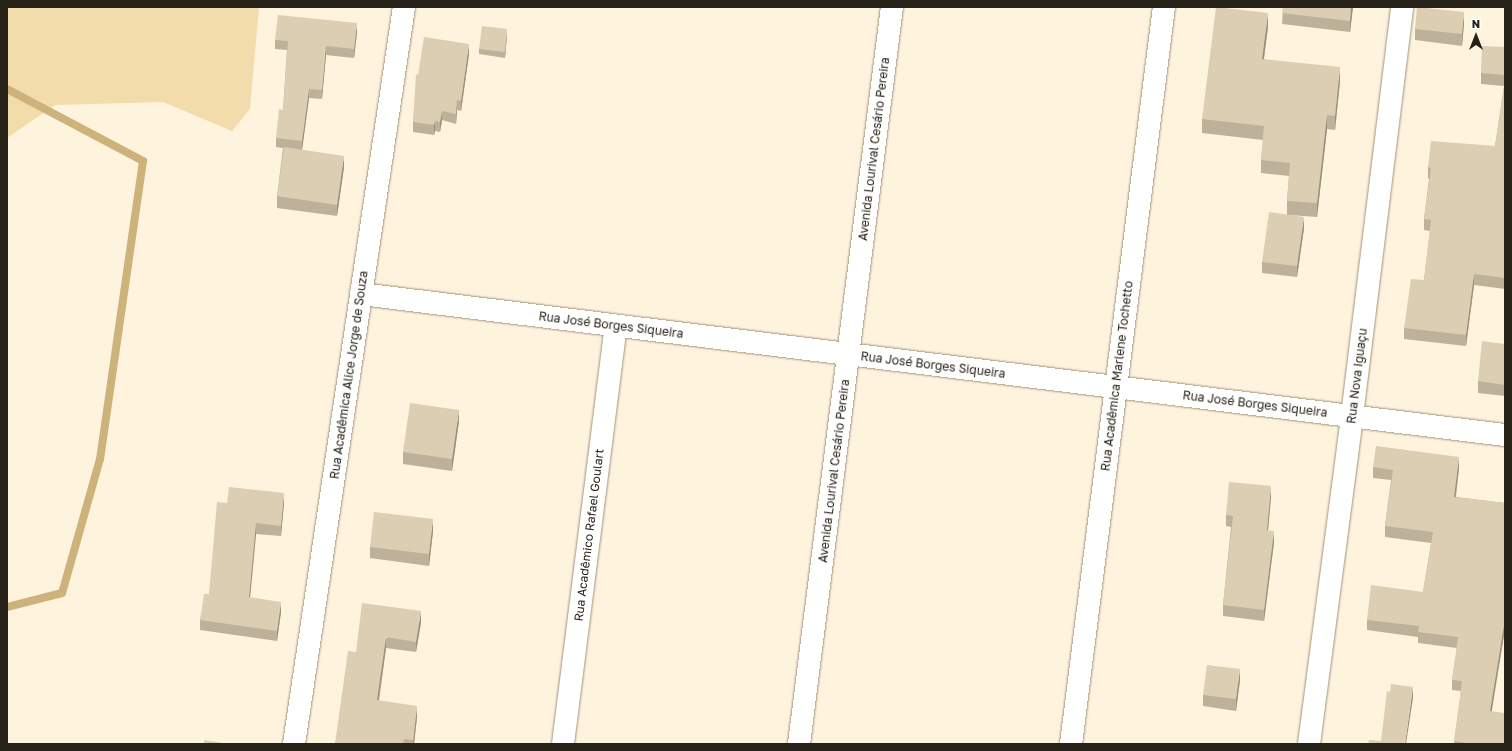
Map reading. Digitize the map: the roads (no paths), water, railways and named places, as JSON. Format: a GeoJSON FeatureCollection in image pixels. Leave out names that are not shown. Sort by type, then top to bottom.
{"type":"FeatureCollection","features":[{"type":"Feature","properties":{"kind":"street","name":"Rua Acadêmica Alice Jorge de Souza"},"geometry":{"type":"LineString","coordinates":[[294,744],[404,7]]}},
{"type":"Feature","properties":{"kind":"street","name":"Avenida Lourival Cesário Pereira"},"geometry":{"type":"LineString","coordinates":[[800,744],[892,7]]}},
{"type":"Feature","properties":{"kind":"street","name":"Rua Acadêmica Marlene Tochetto"},"geometry":{"type":"LineString","coordinates":[[1071,744],[1164,7]]}},
{"type":"Feature","properties":{"kind":"street","name":"Rua Nova Iguaçu"},"geometry":{"type":"LineString","coordinates":[[1309,744],[1352,416],[1402,7]]}},
{"type":"Feature","properties":{"kind":"street","name":"Rua José Borges Siqueira"},"geometry":{"type":"LineString","coordinates":[[361,294],[1505,434]]}},
{"type":"Feature","properties":{"kind":"street","name":"Rua Acadêmico Rafael Goulart"},"geometry":{"type":"LineString","coordinates":[[563,744],[616,326]]}},
{"type":"Feature","properties":{"kind":"waterway"},"geometry":{"type":"LineString","coordinates":[[7,89],[143,161],[100,459],[62,593],[7,607]]}}]}
